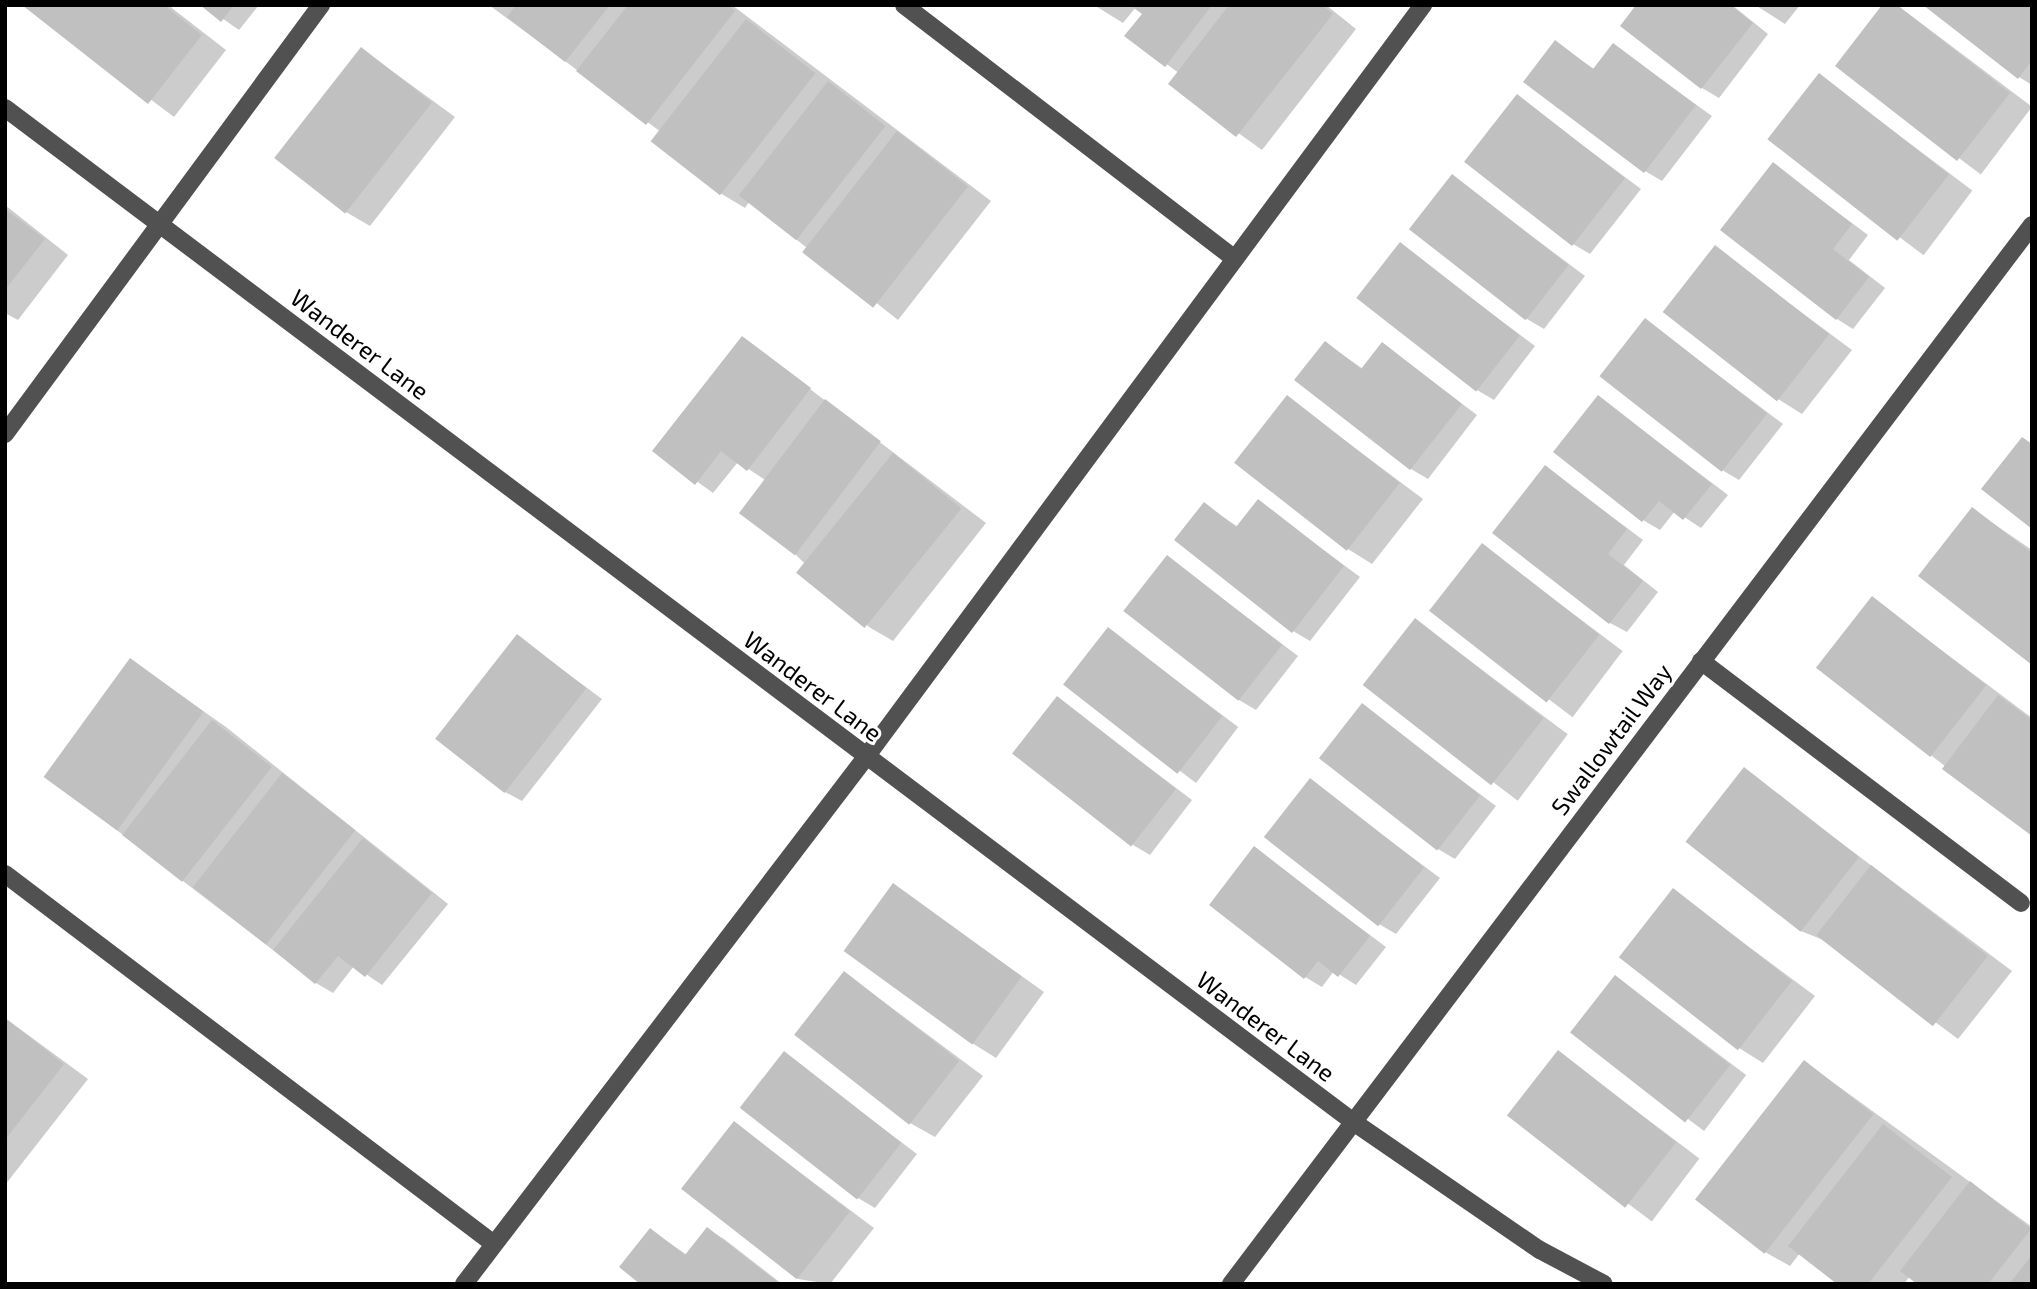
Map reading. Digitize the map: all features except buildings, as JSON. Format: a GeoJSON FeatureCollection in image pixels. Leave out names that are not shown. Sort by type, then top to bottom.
{"type":"FeatureCollection","features":[{"type":"Feature","properties":{"kind":"street"},"geometry":{"type":"LineString","coordinates":[[5,434],[321,5]]}},
{"type":"Feature","properties":{"kind":"street"},"geometry":{"type":"LineString","coordinates":[[904,5],[1235,260]]}},
{"type":"Feature","properties":{"kind":"street"},"geometry":{"type":"LineString","coordinates":[[464,1284],[866,757],[1423,5]]}},
{"type":"Feature","properties":{"kind":"street","name":"Wanderer Lane"},"geometry":{"type":"LineString","coordinates":[[5,108],[1352,1121],[1540,1250],[1604,1284]]}},
{"type":"Feature","properties":{"kind":"street","name":"Swallowtail Way"},"geometry":{"type":"LineString","coordinates":[[1231,1284],[2032,225]]}},
{"type":"Feature","properties":{"kind":"street"},"geometry":{"type":"LineString","coordinates":[[1701,661],[2021,903]]}},
{"type":"Feature","properties":{"kind":"street"},"geometry":{"type":"LineString","coordinates":[[5,874],[494,1244]]}}]}
